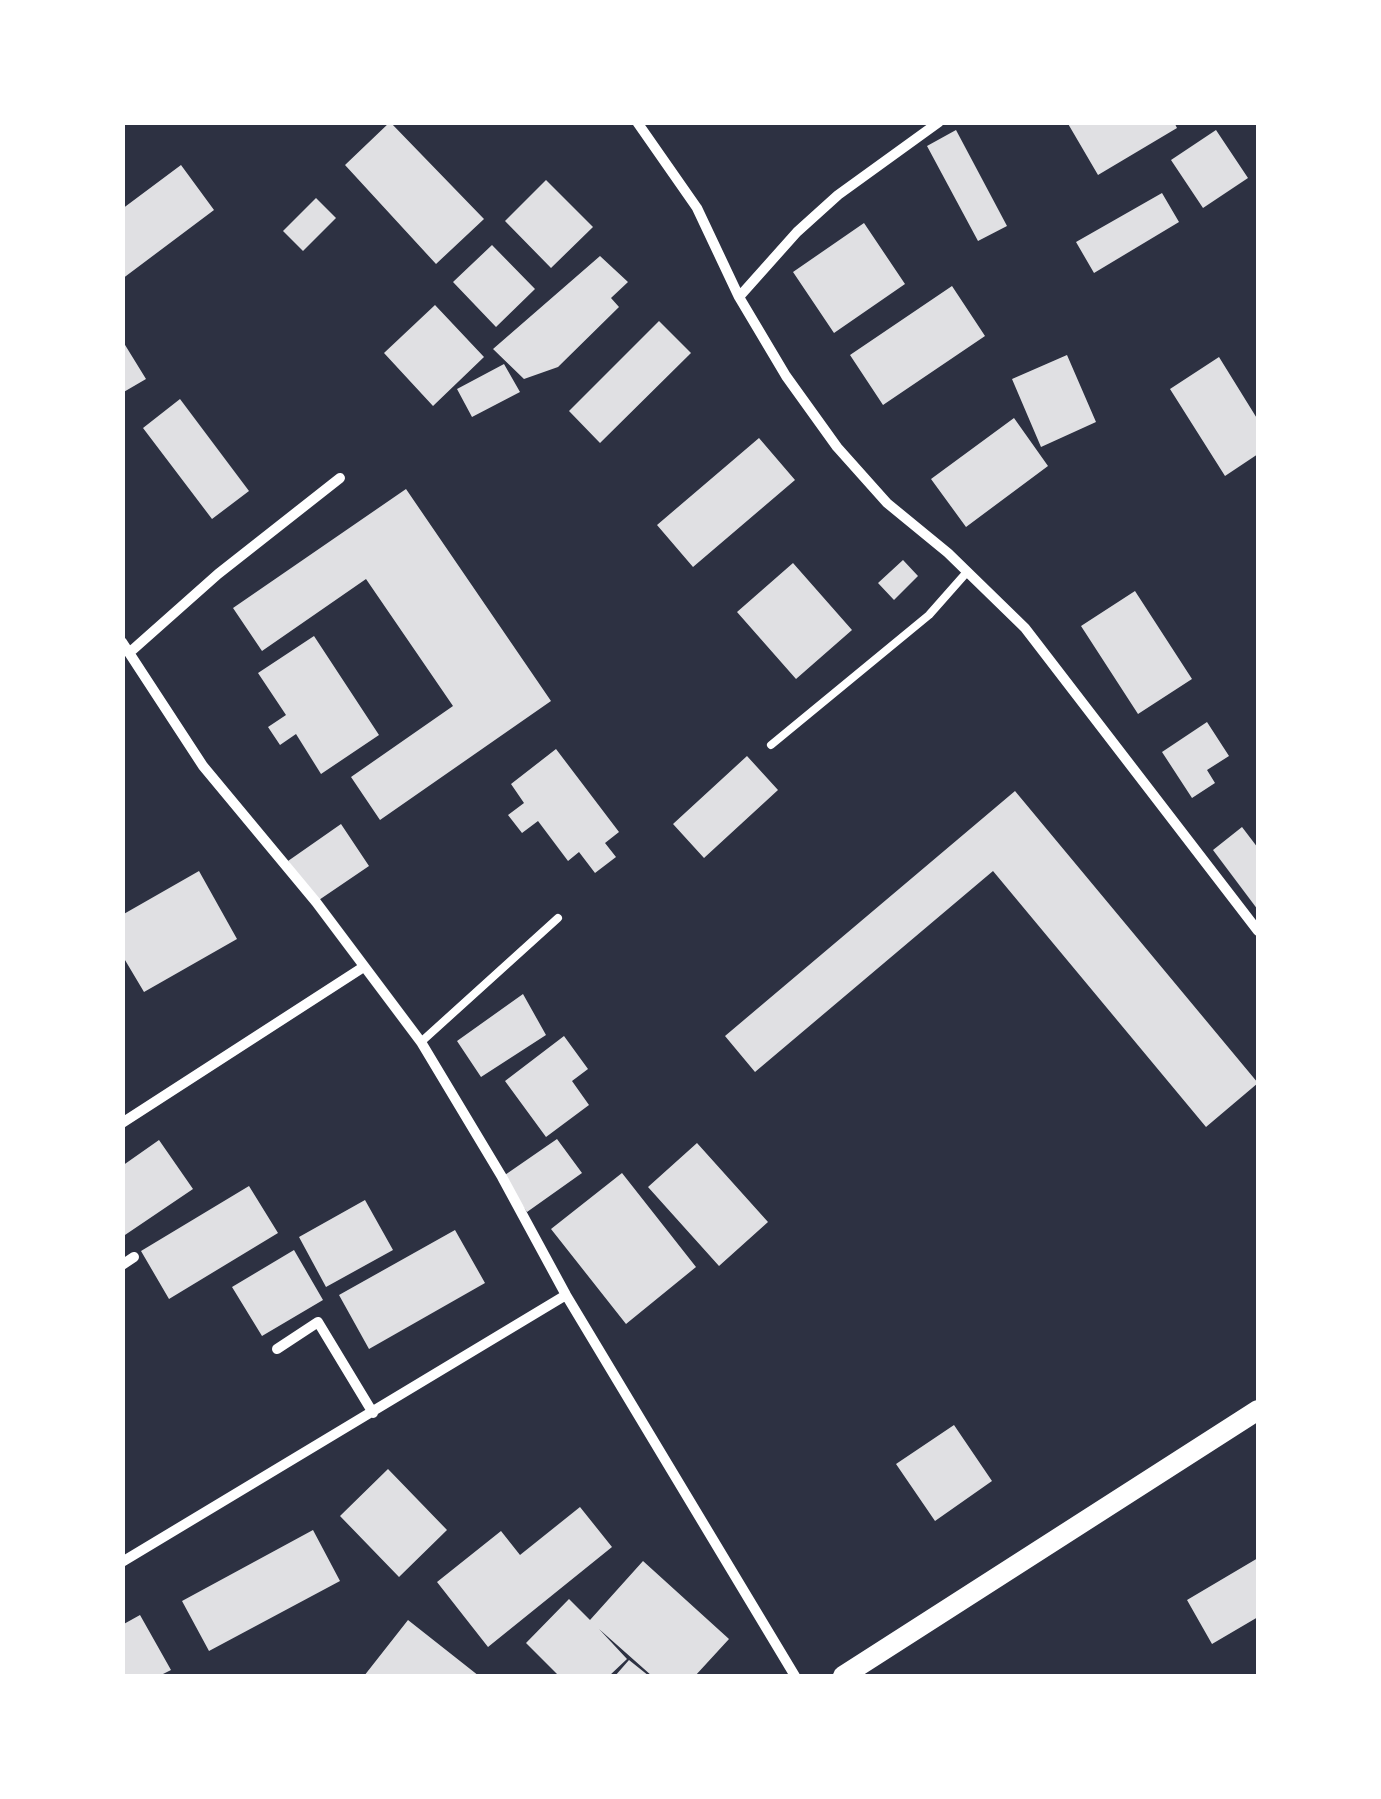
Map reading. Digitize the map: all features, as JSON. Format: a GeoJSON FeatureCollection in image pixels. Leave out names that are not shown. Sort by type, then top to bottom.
{"type":"FeatureCollection","features":[{"type":"Feature","properties":{"kind":"main road"},"geometry":{"type":"LineString","coordinates":[[842,1676],[1258,1410]]}},
{"type":"Feature","properties":{"kind":"street"},"geometry":{"type":"LineString","coordinates":[[637,122],[697,208],[739,297],[786,376],[837,447],[887,503],[1026,628],[1258,931]]}},
{"type":"Feature","properties":{"kind":"street"},"geometry":{"type":"LineString","coordinates":[[739,297],[797,232],[838,194],[938,122]]}},
{"type":"Feature","properties":{"kind":"street"},"geometry":{"type":"LineString","coordinates":[[340,478],[126,648],[203,766],[316,902],[421,1042],[502,1177],[566,1296],[794,1676]]}},
{"type":"Feature","properties":{"kind":"street"},"geometry":{"type":"LineString","coordinates":[[122,1124],[362,968]]}},
{"type":"Feature","properties":{"kind":"street"},"geometry":{"type":"LineString","coordinates":[[122,1265],[134,1257]]}},
{"type":"Feature","properties":{"kind":"street"},"geometry":{"type":"LineString","coordinates":[[122,1562],[566,1296]]}},
{"type":"Feature","properties":{"kind":"street"},"geometry":{"type":"LineString","coordinates":[[277,1349],[318,1322],[373,1412]]}},
{"type":"Feature","properties":{"kind":"lane"},"geometry":{"type":"LineString","coordinates":[[770,745],[929,615],[967,572]]}},
{"type":"Feature","properties":{"kind":"lane"},"geometry":{"type":"LineString","coordinates":[[421,1042],[558,918]]}},
{"type":"Feature","properties":{"kind":"building"},"geometry":{"type":"Polygon","coordinates":[[[390,122],[484,219],[436,264],[345,165],[390,122]]]}},
{"type":"Feature","properties":{"kind":"building"},"geometry":{"type":"Polygon","coordinates":[[[1067,122],[1174,122],[1177,128],[1098,175],[1067,122]]]}},
{"type":"Feature","properties":{"kind":"building"},"geometry":{"type":"Polygon","coordinates":[[[956,130],[1007,226],[978,241],[927,146],[956,130]]]}},
{"type":"Feature","properties":{"kind":"building"},"geometry":{"type":"Polygon","coordinates":[[[1216,130],[1248,178],[1203,208],[1171,160],[1216,130]]]}},
{"type":"Feature","properties":{"kind":"building"},"geometry":{"type":"Polygon","coordinates":[[[181,165],[214,210],[122,279],[122,209],[181,165]]]}},
{"type":"Feature","properties":{"kind":"building"},"geometry":{"type":"Polygon","coordinates":[[[546,180],[593,227],[551,268],[505,221],[546,180]]]}},
{"type":"Feature","properties":{"kind":"building"},"geometry":{"type":"Polygon","coordinates":[[[1162,193],[1179,222],[1094,273],[1076,242],[1162,193]]]}},
{"type":"Feature","properties":{"kind":"building"},"geometry":{"type":"Polygon","coordinates":[[[316,198],[336,218],[303,251],[283,231],[316,198]]]}},
{"type":"Feature","properties":{"kind":"building"},"geometry":{"type":"Polygon","coordinates":[[[864,223],[905,284],[834,333],[793,272],[864,223]]]}},
{"type":"Feature","properties":{"kind":"building"},"geometry":{"type":"Polygon","coordinates":[[[492,245],[535,289],[496,327],[453,282],[492,245]]]}},
{"type":"Feature","properties":{"kind":"building"},"geometry":{"type":"Polygon","coordinates":[[[600,256],[628,282],[611,298],[619,307],[558,367],[524,379],[493,349],[600,256]]]}},
{"type":"Feature","properties":{"kind":"building"},"geometry":{"type":"Polygon","coordinates":[[[952,286],[985,336],[883,405],[850,355],[952,286]]]}},
{"type":"Feature","properties":{"kind":"building"},"geometry":{"type":"Polygon","coordinates":[[[435,305],[484,357],[433,406],[384,353],[435,305]]]}},
{"type":"Feature","properties":{"kind":"building"},"geometry":{"type":"Polygon","coordinates":[[[659,321],[691,353],[600,443],[569,411],[659,321]]]}},
{"type":"Feature","properties":{"kind":"building"},"geometry":{"type":"Polygon","coordinates":[[[122,340],[146,379],[122,393],[122,340]]]}},
{"type":"Feature","properties":{"kind":"building"},"geometry":{"type":"Polygon","coordinates":[[[1067,355],[1096,422],[1041,447],[1012,379],[1067,355]]]}},
{"type":"Feature","properties":{"kind":"building"},"geometry":{"type":"Polygon","coordinates":[[[1219,357],[1258,420],[1258,454],[1225,476],[1170,389],[1219,357]]]}},
{"type":"Feature","properties":{"kind":"building"},"geometry":{"type":"Polygon","coordinates":[[[504,364],[520,392],[472,417],[457,389],[504,364]]]}},
{"type":"Feature","properties":{"kind":"building"},"geometry":{"type":"Polygon","coordinates":[[[180,399],[249,491],[212,519],[143,428],[180,399]]]}},
{"type":"Feature","properties":{"kind":"building"},"geometry":{"type":"Polygon","coordinates":[[[1014,418],[1048,466],[966,527],[931,479],[1014,418]]]}},
{"type":"Feature","properties":{"kind":"building"},"geometry":{"type":"Polygon","coordinates":[[[759,438],[795,480],[693,567],[657,525],[759,438]]]}},
{"type":"Feature","properties":{"kind":"building"},"geometry":{"type":"Polygon","coordinates":[[[406,489],[551,701],[380,820],[351,777],[453,706],[366,579],[262,651],[233,608],[406,489]]]}},
{"type":"Feature","properties":{"kind":"building"},"geometry":{"type":"Polygon","coordinates":[[[903,560],[918,576],[894,600],[878,583],[903,560]]]}},
{"type":"Feature","properties":{"kind":"building"},"geometry":{"type":"Polygon","coordinates":[[[793,563],[852,630],[796,679],[737,612],[793,563]]]}},
{"type":"Feature","properties":{"kind":"building"},"geometry":{"type":"Polygon","coordinates":[[[1135,591],[1192,679],[1138,714],[1081,626],[1135,591]]]}},
{"type":"Feature","properties":{"kind":"building"},"geometry":{"type":"Polygon","coordinates":[[[314,636],[379,735],[321,774],[296,734],[280,745],[268,727],[286,715],[258,673],[314,636]]]}},
{"type":"Feature","properties":{"kind":"building"},"geometry":{"type":"Polygon","coordinates":[[[1207,722],[1229,756],[1207,770],[1215,783],[1192,798],[1162,752],[1207,722]]]}},
{"type":"Feature","properties":{"kind":"building"},"geometry":{"type":"Polygon","coordinates":[[[556,749],[619,832],[605,843],[616,857],[595,873],[579,852],[568,861],[538,821],[522,833],[508,815],[524,803],[511,784],[556,749]]]}},
{"type":"Feature","properties":{"kind":"building"},"geometry":{"type":"Polygon","coordinates":[[[747,756],[778,790],[704,858],[673,824],[747,756]]]}},
{"type":"Feature","properties":{"kind":"building"},"geometry":{"type":"Polygon","coordinates":[[[1015,791],[1258,1083],[1206,1127],[993,871],[755,1072],[725,1036],[1015,791]]]}},
{"type":"Feature","properties":{"kind":"building"},"geometry":{"type":"Polygon","coordinates":[[[341,824],[369,866],[316,902],[288,861],[341,824]]]}},
{"type":"Feature","properties":{"kind":"building"},"geometry":{"type":"Polygon","coordinates":[[[1242,827],[1258,848],[1258,910],[1213,850],[1242,827]]]}},
{"type":"Feature","properties":{"kind":"building"},"geometry":{"type":"Polygon","coordinates":[[[199,871],[237,939],[144,992],[122,955],[122,915],[199,871]]]}},
{"type":"Feature","properties":{"kind":"building"},"geometry":{"type":"Polygon","coordinates":[[[523,994],[546,1035],[481,1077],[457,1041],[523,994]]]}},
{"type":"Feature","properties":{"kind":"building"},"geometry":{"type":"Polygon","coordinates":[[[564,1036],[588,1069],[572,1081],[589,1105],[546,1137],[505,1081],[564,1036]]]}},
{"type":"Feature","properties":{"kind":"building"},"geometry":{"type":"Polygon","coordinates":[[[557,1139],[582,1173],[527,1212],[502,1177],[557,1139]]]}},
{"type":"Feature","properties":{"kind":"building"},"geometry":{"type":"Polygon","coordinates":[[[159,1140],[193,1189],[122,1237],[122,1166],[159,1140]]]}},
{"type":"Feature","properties":{"kind":"building"},"geometry":{"type":"Polygon","coordinates":[[[697,1143],[768,1222],[719,1266],[648,1187],[697,1143]]]}},
{"type":"Feature","properties":{"kind":"building"},"geometry":{"type":"Polygon","coordinates":[[[622,1173],[696,1267],[626,1324],[551,1229],[622,1173]]]}},
{"type":"Feature","properties":{"kind":"building"},"geometry":{"type":"Polygon","coordinates":[[[249,1186],[278,1233],[169,1299],[141,1251],[249,1186]]]}},
{"type":"Feature","properties":{"kind":"building"},"geometry":{"type":"Polygon","coordinates":[[[365,1200],[393,1250],[326,1287],[299,1237],[365,1200]]]}},
{"type":"Feature","properties":{"kind":"building"},"geometry":{"type":"Polygon","coordinates":[[[455,1230],[485,1283],[369,1349],[339,1295],[455,1230]]]}},
{"type":"Feature","properties":{"kind":"building"},"geometry":{"type":"Polygon","coordinates":[[[294,1250],[323,1300],[262,1336],[232,1287],[294,1250]]]}},
{"type":"Feature","properties":{"kind":"building"},"geometry":{"type":"Polygon","coordinates":[[[954,1425],[992,1481],[935,1521],[896,1464],[954,1425]]]}},
{"type":"Feature","properties":{"kind":"building"},"geometry":{"type":"Polygon","coordinates":[[[388,1469],[447,1530],[399,1577],[340,1516],[388,1469]]]}},
{"type":"Feature","properties":{"kind":"building"},"geometry":{"type":"Polygon","coordinates":[[[580,1507],[612,1547],[488,1647],[437,1582],[501,1531],[520,1555],[580,1507]]]}},
{"type":"Feature","properties":{"kind":"building"},"geometry":{"type":"Polygon","coordinates":[[[313,1530],[340,1581],[209,1651],[182,1601],[313,1530]]]}},
{"type":"Feature","properties":{"kind":"building"},"geometry":{"type":"Polygon","coordinates":[[[1258,1558],[1258,1617],[1212,1644],[1187,1600],[1258,1558]]]}},
{"type":"Feature","properties":{"kind":"building"},"geometry":{"type":"Polygon","coordinates":[[[643,1561],[729,1639],[695,1676],[652,1676],[599,1629],[627,1659],[609,1676],[559,1676],[526,1643],[569,1599],[590,1620],[643,1561]]]}},
{"type":"Feature","properties":{"kind":"building"},"geometry":{"type":"Polygon","coordinates":[[[140,1615],[171,1670],[159,1676],[122,1676],[122,1625],[140,1615]]]}},
{"type":"Feature","properties":{"kind":"building"},"geometry":{"type":"Polygon","coordinates":[[[408,1620],[479,1676],[364,1676],[408,1620]]]}},
{"type":"Feature","properties":{"kind":"building"},"geometry":{"type":"Polygon","coordinates":[[[629,1660],[649,1676],[615,1676],[629,1660]]]}}]}
